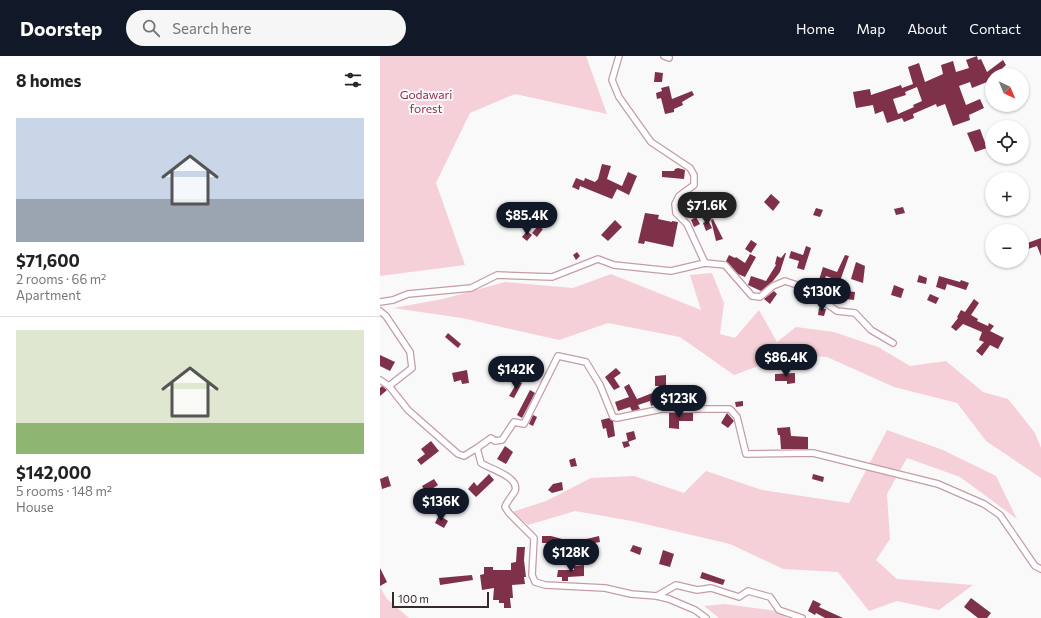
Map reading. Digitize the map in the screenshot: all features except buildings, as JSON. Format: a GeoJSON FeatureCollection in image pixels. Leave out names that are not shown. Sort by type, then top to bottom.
{"type":"FeatureCollection","features":[{"type":"Feature","properties":{"kind":"street"},"geometry":{"type":"LineString","coordinates":[[619,57],[612,80],[619,97],[651,142],[690,168],[694,175],[694,186],[679,196],[675,204],[676,212],[687,224],[705,263]]}},
{"type":"Feature","properties":{"kind":"street"},"geometry":{"type":"LineString","coordinates":[[380,302],[393,300],[408,294],[471,288],[497,274],[552,277],[598,259],[614,265],[670,271],[705,263],[725,265],[752,296],[760,297],[773,286],[785,281],[803,287],[837,311],[856,313],[872,330],[893,343]]}},
{"type":"Feature","properties":{"kind":"street"},"geometry":{"type":"LineString","coordinates":[[380,311],[386,316],[410,352],[412,368],[389,386]]}},
{"type":"Feature","properties":{"kind":"street"},"geometry":{"type":"LineString","coordinates":[[380,380],[389,386],[408,410],[458,454],[464,456],[490,438],[495,441],[502,440],[514,422],[524,424],[558,356],[586,362],[600,385],[613,417],[617,418],[662,409],[730,409],[737,417],[746,454],[813,453],[938,484],[984,504],[1000,515],[1035,566],[1041,569]]}},
{"type":"Feature","properties":{"kind":"street"},"geometry":{"type":"LineString","coordinates":[[477,448],[482,463],[487,468],[510,477],[515,484],[515,490],[505,507],[534,538],[532,576],[535,582],[545,585],[605,588],[631,594],[657,596],[669,599],[694,610],[706,618]]}},
{"type":"Feature","properties":{"kind":"street"},"geometry":{"type":"LineString","coordinates":[[657,596],[676,585],[697,590],[711,588],[739,597],[748,591],[770,598],[779,610],[802,618]]}},
{"type":"Feature","properties":{"kind":"green space","name":"Godawari forest"},"geometry":{"type":"Polygon","coordinates":[[[380,56],[586,56],[607,114],[515,94],[470,113],[436,183],[465,265],[380,276],[380,56]]]}},
{"type":"Feature","properties":{"kind":"green space"},"geometry":{"type":"Polygon","coordinates":[[[712,273],[724,303],[720,334],[735,338],[759,310],[777,342],[796,327],[834,332],[878,347],[910,366],[946,361],[983,392],[1008,399],[1035,433],[1041,448],[1041,478],[986,441],[957,403],[894,387],[827,357],[789,355],[734,375],[680,337],[608,323],[559,340],[462,318],[393,308],[443,299],[505,282],[573,288],[611,274],[701,310],[690,275],[712,273]]]}},
{"type":"Feature","properties":{"kind":"green space"},"geometry":{"type":"Polygon","coordinates":[[[887,430],[943,450],[996,476],[1017,519],[960,477],[907,458],[887,494],[890,539],[876,560],[897,579],[973,585],[939,610],[897,601],[869,611],[838,572],[783,569],[730,544],[632,521],[575,511],[528,525],[512,512],[546,501],[591,478],[634,476],[684,493],[706,471],[762,490],[849,503],[887,430]]]}},
{"type":"Feature","properties":{"kind":"green space"},"geometry":{"type":"Polygon","coordinates":[[[380,587],[387,599],[409,618],[380,618],[380,587]]]}},
{"type":"Feature","properties":{"kind":"green space"},"geometry":{"type":"Polygon","coordinates":[[[725,604],[777,611],[787,618],[719,618],[704,606],[725,604]]]}}]}
